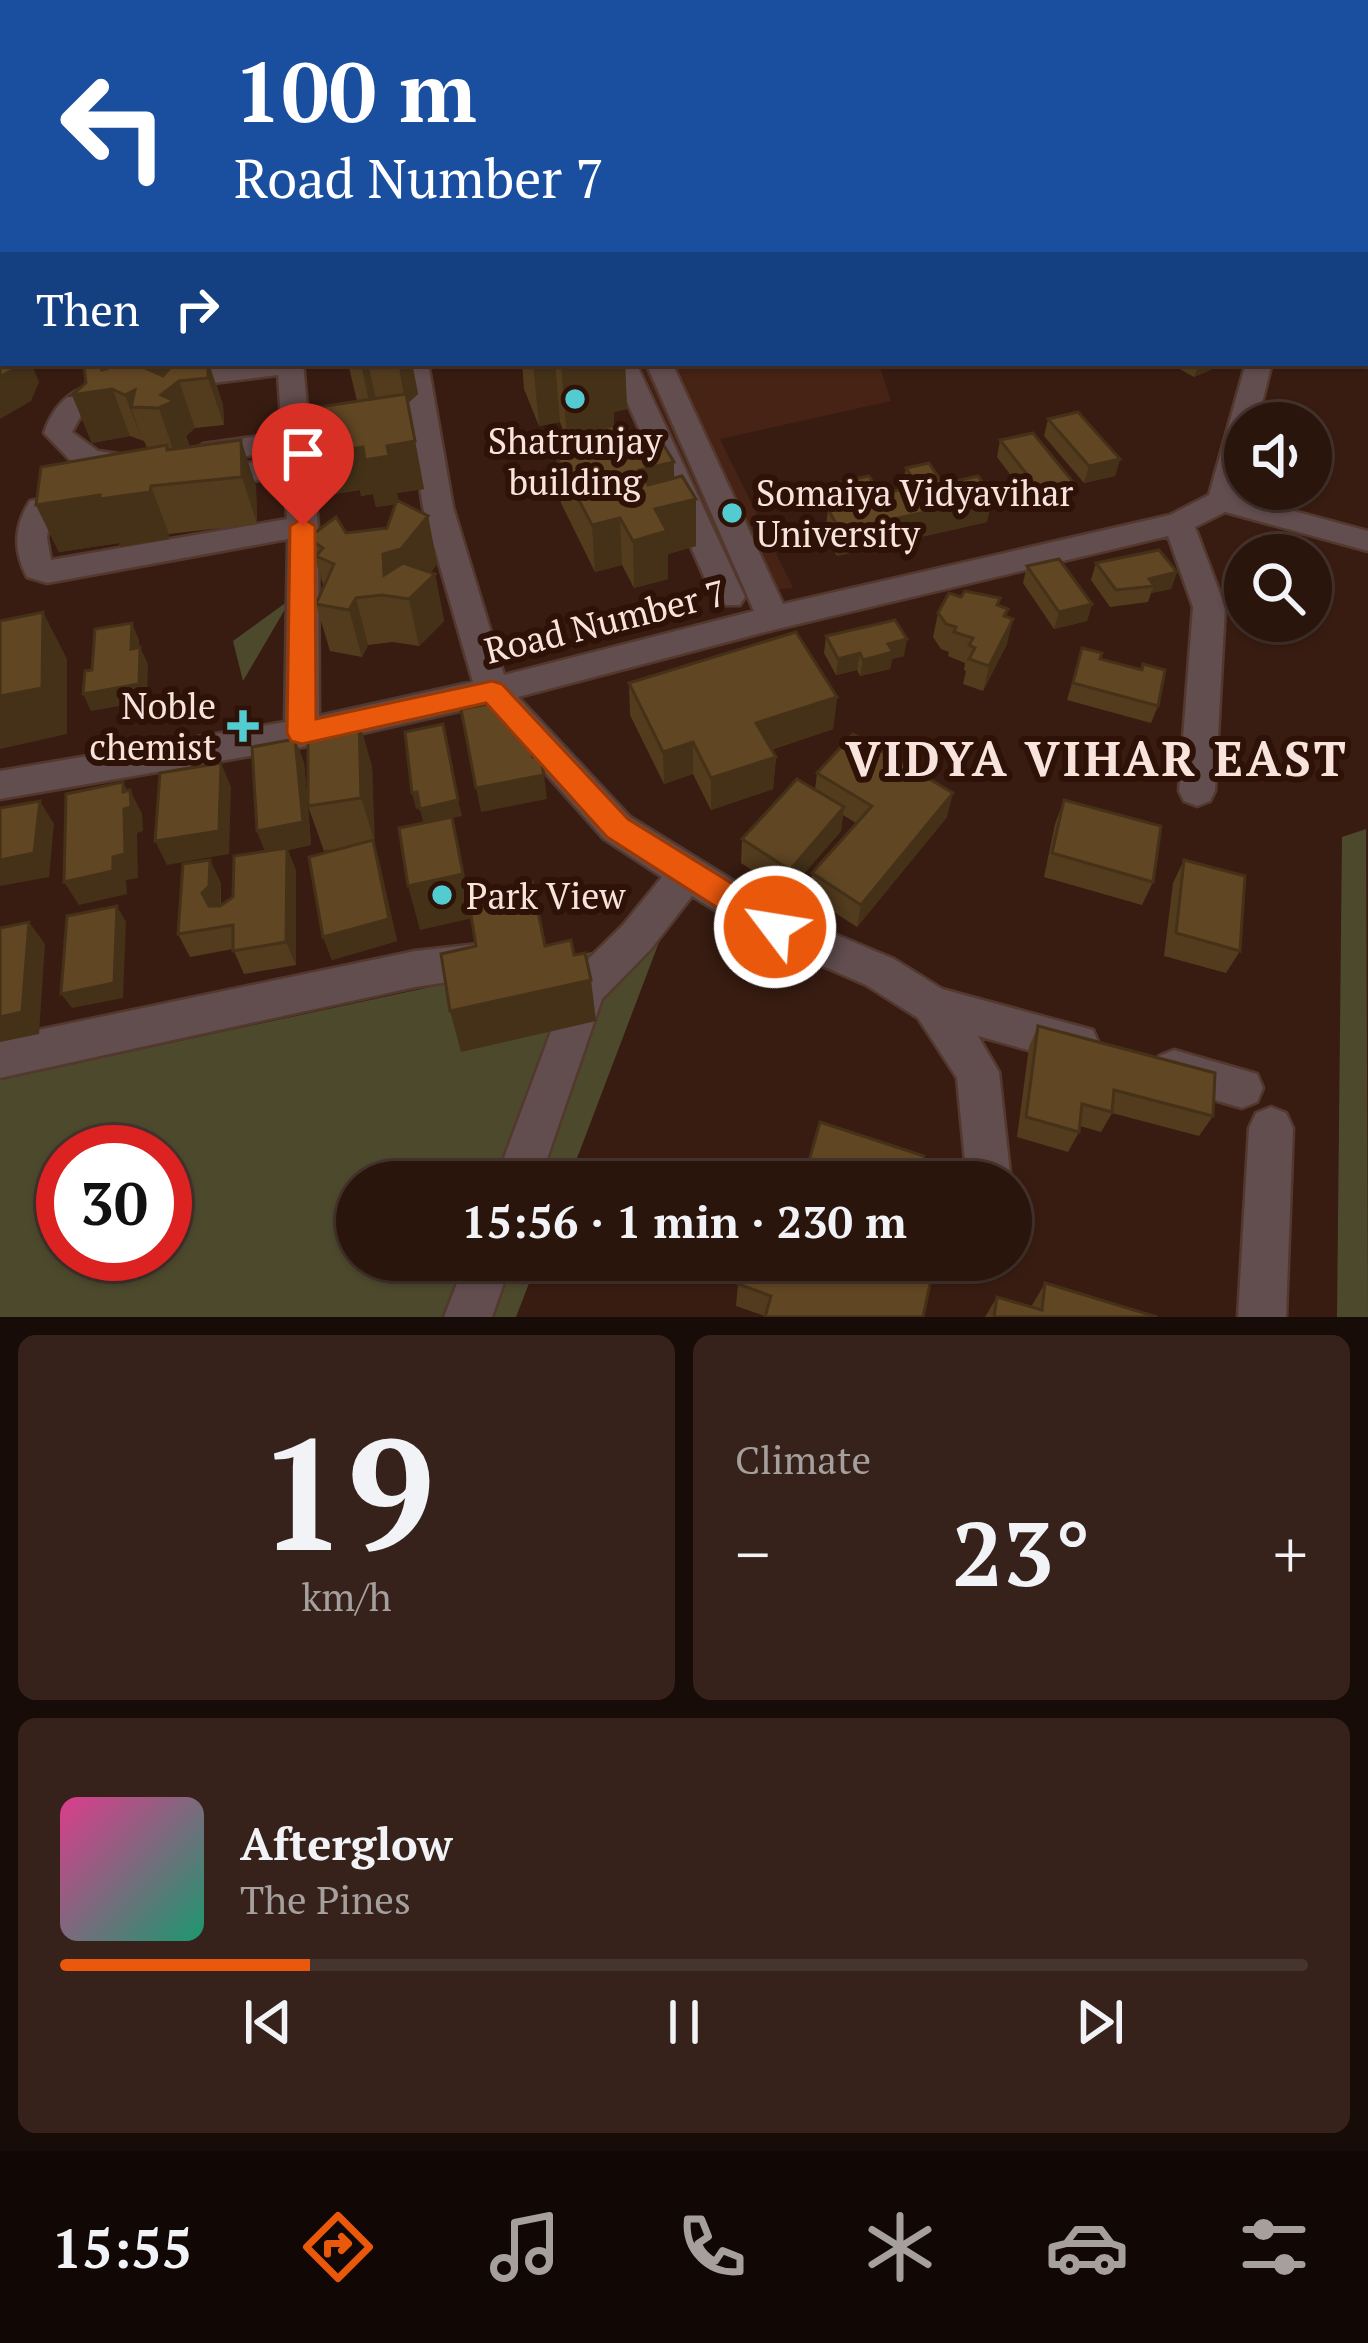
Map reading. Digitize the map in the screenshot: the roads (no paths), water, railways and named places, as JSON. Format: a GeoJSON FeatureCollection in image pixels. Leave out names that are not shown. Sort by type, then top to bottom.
{"type":"FeatureCollection","features":[{"type":"Feature","properties":{"kind":"street"},"geometry":{"type":"LineString","coordinates":[[275,366],[93,390],[63,413],[58,433],[69,450],[91,460],[126,465],[165,468],[297,452]]}},
{"type":"Feature","properties":{"kind":"street"},"geometry":{"type":"LineString","coordinates":[[290,366],[303,526],[302,733]]}},
{"type":"Feature","properties":{"kind":"street"},"geometry":{"type":"LineString","coordinates":[[415,366],[438,507],[492,691],[617,828],[775,927],[880,972],[932,1005],[1242,1088]]}},
{"type":"Feature","properties":{"kind":"street"},"geometry":{"type":"LineString","coordinates":[[624,366],[729,597]]}},
{"type":"Feature","properties":{"kind":"street"},"geometry":{"type":"LineString","coordinates":[[659,366],[772,618]]}},
{"type":"Feature","properties":{"kind":"street"},"geometry":{"type":"LineString","coordinates":[[1258,366],[1222,501],[1368,541]]}},
{"type":"Feature","properties":{"kind":"street"},"geometry":{"type":"LineString","coordinates":[[134,492],[40,508],[33,518],[31,545],[38,569],[46,572],[303,526]]}},
{"type":"Feature","properties":{"kind":"street","name":"Road Number 7"},"geometry":{"type":"LineString","coordinates":[[0,785],[302,733],[492,691],[772,618],[1179,523],[1222,501]]}},
{"type":"Feature","properties":{"kind":"street"},"geometry":{"type":"LineString","coordinates":[[1179,523],[1209,607],[1197,791]]}},
{"type":"Feature","properties":{"kind":"street"},"geometry":{"type":"LineString","coordinates":[[524,1161],[586,988],[637,938],[687,873]]}},
{"type":"Feature","properties":{"kind":"street"},"geometry":{"type":"LineString","coordinates":[[0,1058],[415,969],[505,959],[586,988]]}},
{"type":"Feature","properties":{"kind":"street"},"geometry":{"type":"LineString","coordinates":[[932,1005],[977,1072],[987,1161]]}},
{"type":"Feature","properties":{"kind":"street"},"geometry":{"type":"LineString","coordinates":[[1262,1317],[1271,1128]]}},
{"type":"Feature","properties":{"kind":"street"},"geometry":{"type":"LineString","coordinates":[[468,1317],[481,1281]]}},
{"type":"Feature","properties":{"kind":"place","name":"Shatrunjay building"},"geometry":{"type":"Point","coordinates":[575,399]}},
{"type":"Feature","properties":{"kind":"place","name":"Somaiya Vidyavihar University"},"geometry":{"type":"Point","coordinates":[732,513]}},
{"type":"Feature","properties":{"kind":"place","name":"Noble chemist"},"geometry":{"type":"Point","coordinates":[243,726]}},
{"type":"Feature","properties":{"kind":"place","name":"Park View"},"geometry":{"type":"Point","coordinates":[442,895]}},
{"type":"Feature","properties":{"kind":"district","name":"VIDYA VIHAR EAST"},"geometry":{"type":"Point","coordinates":[1097,758]}}]}
